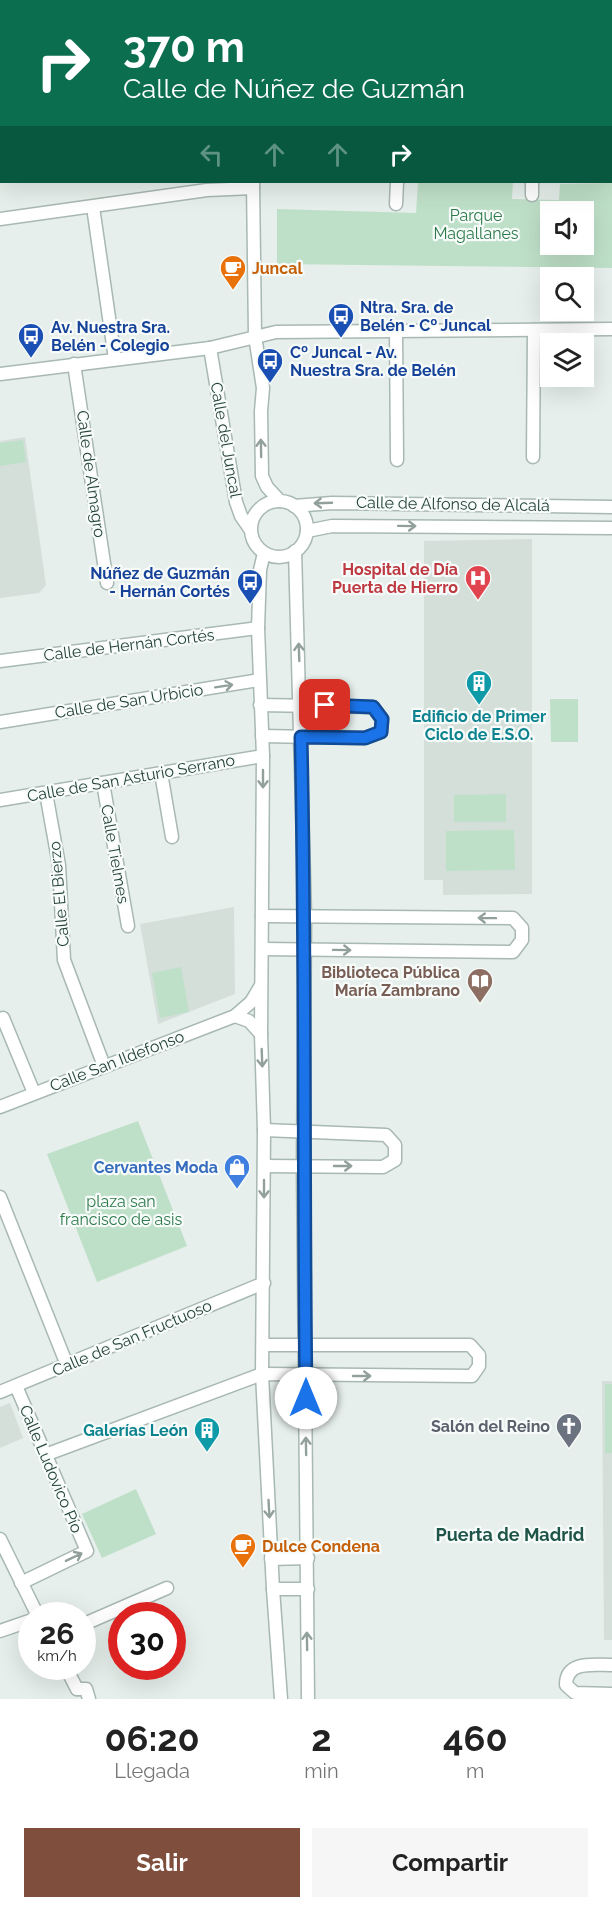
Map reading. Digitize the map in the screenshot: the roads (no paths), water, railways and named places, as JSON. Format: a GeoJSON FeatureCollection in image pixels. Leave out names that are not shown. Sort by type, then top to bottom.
{"type":"FeatureCollection","features":[{"type":"Feature","properties":{"kind":"street"},"geometry":{"type":"LineString","coordinates":[[396,204],[397,183]]}},
{"type":"Feature","properties":{"kind":"street"},"geometry":{"type":"LineString","coordinates":[[532,183],[532,195]]}},
{"type":"Feature","properties":{"kind":"street"},"geometry":{"type":"LineString","coordinates":[[0,219],[253,185]]}},
{"type":"Feature","properties":{"kind":"street","name":"Calle del Juncal"},"geometry":{"type":"LineString","coordinates":[[253,185],[255,336],[263,388],[262,476],[267,487],[280,501]]}},
{"type":"Feature","properties":{"kind":"street"},"geometry":{"type":"LineString","coordinates":[[93,207],[115,359]]}},
{"type":"Feature","properties":{"kind":"street"},"geometry":{"type":"LineString","coordinates":[[0,374],[210,348],[276,332],[612,329]]}},
{"type":"Feature","properties":{"kind":"street"},"geometry":{"type":"LineString","coordinates":[[533,457],[534,330]]}},
{"type":"Feature","properties":{"kind":"street"},"geometry":{"type":"LineString","coordinates":[[396,331],[397,460]]}},
{"type":"Feature","properties":{"kind":"street","name":"Calle del Juncal"},"geometry":{"type":"LineString","coordinates":[[210,348],[236,502],[241,516],[250,529]]}},
{"type":"Feature","properties":{"kind":"street","name":"Calle de Almagro"},"geometry":{"type":"LineString","coordinates":[[74,364],[107,583]]}},
{"type":"Feature","properties":{"kind":"street"},"geometry":{"type":"LineString","coordinates":[[280,501],[294,506],[302,514],[307,531],[305,540],[295,551],[282,557],[264,553],[256,547],[250,529],[256,512],[262,506],[280,501]]}},
{"type":"Feature","properties":{"kind":"street","name":"Calle de Alfonso de Alcalá"},"geometry":{"type":"LineString","coordinates":[[294,506],[332,503],[612,507]]}},
{"type":"Feature","properties":{"kind":"street","name":"Calle de Alfonso de Alcalá"},"geometry":{"type":"LineString","coordinates":[[307,531],[332,526],[612,528]]}},
{"type":"Feature","properties":{"kind":"street"},"geometry":{"type":"LineString","coordinates":[[295,551],[301,704],[305,916],[303,1166],[308,1699]]}},
{"type":"Feature","properties":{"kind":"street"},"geometry":{"type":"LineString","coordinates":[[264,553],[260,570],[258,628],[263,756],[261,1034],[264,1130],[264,1282],[262,1374],[273,1589],[282,1699]]}},
{"type":"Feature","properties":{"kind":"street","name":"Calle de Hernán Cortés"},"geometry":{"type":"LineString","coordinates":[[0,661],[258,628]]}},
{"type":"Feature","properties":{"kind":"street","name":"Calle de San Urbicio"},"geometry":{"type":"LineString","coordinates":[[0,722],[259,680]]}},
{"type":"Feature","properties":{"kind":"street"},"geometry":{"type":"LineString","coordinates":[[260,705],[373,707],[382,719],[381,732],[365,738],[262,736]]}},
{"type":"Feature","properties":{"kind":"street","name":"Calle de San Asturio Serrano"},"geometry":{"type":"LineString","coordinates":[[0,800],[263,756]]}},
{"type":"Feature","properties":{"kind":"street"},"geometry":{"type":"LineString","coordinates":[[161,773],[172,837]]}},
{"type":"Feature","properties":{"kind":"street","name":"Calle Tielmes"},"geometry":{"type":"LineString","coordinates":[[103,783],[128,926]]}},
{"type":"Feature","properties":{"kind":"street","name":"Calle El Bierzo"},"geometry":{"type":"LineString","coordinates":[[46,793],[59,865],[64,960],[104,1066]]}},
{"type":"Feature","properties":{"kind":"street"},"geometry":{"type":"LineString","coordinates":[[262,916],[513,918],[522,928],[522,940],[513,952],[263,949]]}},
{"type":"Feature","properties":{"kind":"street","name":"Calle San Ildefonso"},"geometry":{"type":"LineString","coordinates":[[0,1107],[235,1016],[251,1002],[261,986]]}},
{"type":"Feature","properties":{"kind":"street"},"geometry":{"type":"LineString","coordinates":[[235,1016],[249,1021],[261,1034]]}},
{"type":"Feature","properties":{"kind":"street"},"geometry":{"type":"LineString","coordinates":[[0,1020],[3,1018],[34,1093]]}},
{"type":"Feature","properties":{"kind":"street"},"geometry":{"type":"LineString","coordinates":[[264,1130],[386,1135],[395,1145],[395,1160],[383,1167],[264,1166]]}},
{"type":"Feature","properties":{"kind":"street"},"geometry":{"type":"LineString","coordinates":[[0,1197],[67,1365]]}},
{"type":"Feature","properties":{"kind":"street","name":"Calle de San Fructuoso"},"geometry":{"type":"LineString","coordinates":[[0,1392],[264,1282]]}},
{"type":"Feature","properties":{"kind":"street"},"geometry":{"type":"LineString","coordinates":[[45,1455],[262,1374],[472,1376],[479,1366],[480,1354],[470,1346],[263,1345]]}},
{"type":"Feature","properties":{"kind":"street","name":"Calle Ludovico Pío"},"geometry":{"type":"LineString","coordinates":[[16,1386],[87,1551],[21,1583]]}},
{"type":"Feature","properties":{"kind":"street"},"geometry":{"type":"LineString","coordinates":[[0,1539],[5,1564],[21,1583],[31,1602]]}},
{"type":"Feature","properties":{"kind":"street"},"geometry":{"type":"LineString","coordinates":[[272,1559],[308,1558]]}},
{"type":"Feature","properties":{"kind":"street"},"geometry":{"type":"LineString","coordinates":[[96,1619],[167,1588]]}},
{"type":"Feature","properties":{"kind":"street"},"geometry":{"type":"LineString","coordinates":[[273,1589],[308,1589]]}},
{"type":"Feature","properties":{"kind":"street"},"geometry":{"type":"LineString","coordinates":[[0,1631],[18,1625]]}},
{"type":"Feature","properties":{"kind":"street"},"geometry":{"type":"LineString","coordinates":[[612,1665],[583,1665],[571,1669],[566,1677],[566,1685],[575,1693],[612,1694]]}},
{"type":"Feature","properties":{"kind":"street"},"geometry":{"type":"LineString","coordinates":[[75,1694],[86,1689],[89,1699]]}},
{"type":"Feature","properties":{"kind":"place","name":"Juncal"},"geometry":{"type":"Point","coordinates":[233,291]}},
{"type":"Feature","properties":{"kind":"place","name":"Ntra. Sra. de Belén - Cº Juncal"},"geometry":{"type":"Point","coordinates":[341,339]}},
{"type":"Feature","properties":{"kind":"place","name":"Av. Nuestra Sra. Belén - Colegio"},"geometry":{"type":"Point","coordinates":[31,359]}},
{"type":"Feature","properties":{"kind":"place","name":"Cº Juncal - Av. Nuestra Sra. de Belén"},"geometry":{"type":"Point","coordinates":[270,384]}},
{"type":"Feature","properties":{"kind":"place","name":"Hospital de Día Puerta de Hierro"},"geometry":{"type":"Point","coordinates":[478,601]}},
{"type":"Feature","properties":{"kind":"place","name":"Núñez de Guzmán - Hernán Cortés"},"geometry":{"type":"Point","coordinates":[250,605]}},
{"type":"Feature","properties":{"kind":"place","name":"Edificio de Primer Ciclo de E.S.O."},"geometry":{"type":"Point","coordinates":[479,706]}},
{"type":"Feature","properties":{"kind":"place","name":"Biblioteca Pública María Zambrano"},"geometry":{"type":"Point","coordinates":[480,1004]}},
{"type":"Feature","properties":{"kind":"place","name":"Cervantes Moda"},"geometry":{"type":"Point","coordinates":[237,1190]}},
{"type":"Feature","properties":{"kind":"place","name":"Salón del Reino"},"geometry":{"type":"Point","coordinates":[569,1449]}},
{"type":"Feature","properties":{"kind":"place","name":"Galerías León"},"geometry":{"type":"Point","coordinates":[207,1453]}},
{"type":"Feature","properties":{"kind":"place","name":"Dulce Condena"},"geometry":{"type":"Point","coordinates":[243,1569]}},
{"type":"Feature","properties":{"kind":"district","name":"Puerta de Madrid"},"geometry":{"type":"Point","coordinates":[510,1534]}},
{"type":"Feature","properties":{"kind":"park label","name":"Parque Magallanes"},"geometry":{"type":"Point","coordinates":[476,224]}},
{"type":"Feature","properties":{"kind":"park label","name":"plaza san francisco de asis"},"geometry":{"type":"Point","coordinates":[121,1210]}}]}
